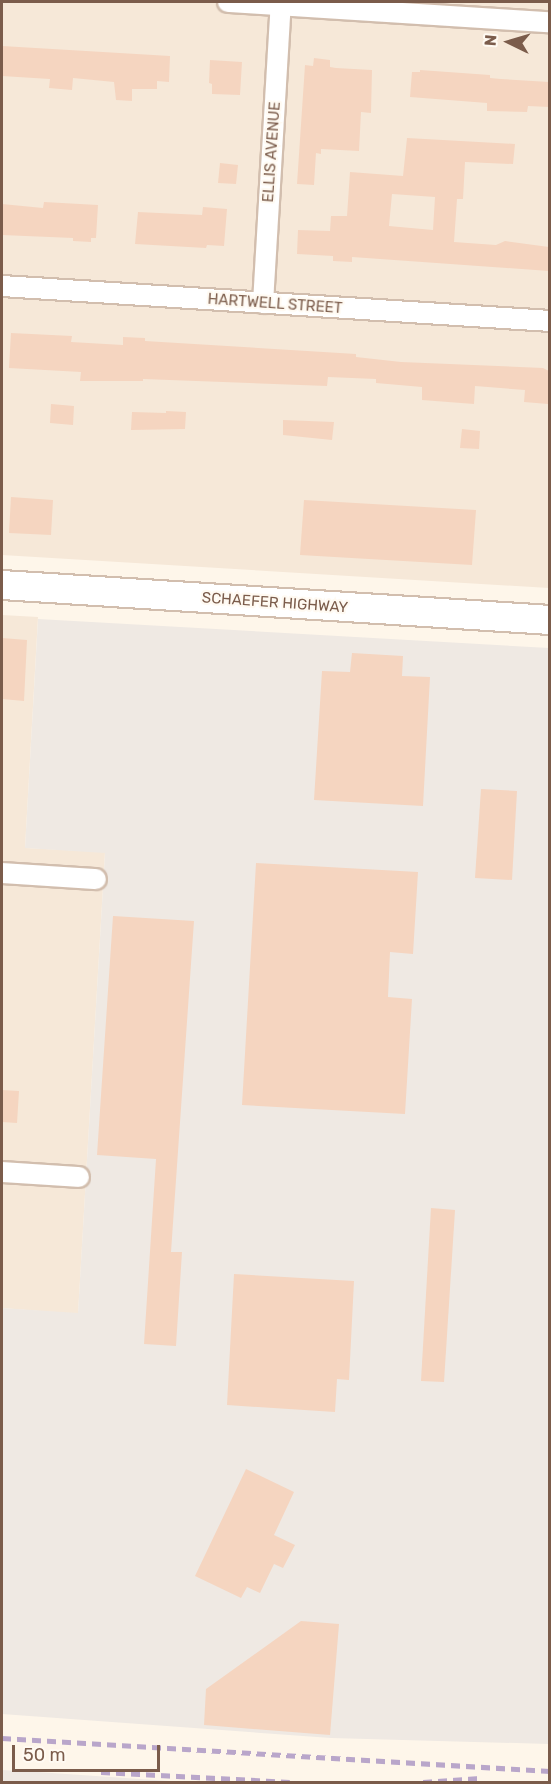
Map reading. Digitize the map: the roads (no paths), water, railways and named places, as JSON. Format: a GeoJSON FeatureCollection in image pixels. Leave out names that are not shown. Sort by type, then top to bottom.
{"type":"FeatureCollection","features":[{"type":"Feature","properties":{"kind":"main road","name":"SCHAEFER HIGHWAY"},"geometry":{"type":"LineString","coordinates":[[2,585],[549,620]]}},
{"type":"Feature","properties":{"kind":"street"},"geometry":{"type":"LineString","coordinates":[[228,2],[281,3],[549,22]]}},
{"type":"Feature","properties":{"kind":"street","name":"ELLIS AVENUE"},"geometry":{"type":"LineString","coordinates":[[263,303],[281,3]]}},
{"type":"Feature","properties":{"kind":"street","name":"HARTWELL STREET"},"geometry":{"type":"LineString","coordinates":[[2,286],[549,321]]}},
{"type":"Feature","properties":{"kind":"street"},"geometry":{"type":"LineString","coordinates":[[2,873],[96,879]]}},
{"type":"Feature","properties":{"kind":"street"},"geometry":{"type":"LineString","coordinates":[[2,1172],[78,1177]]}},
{"type":"Feature","properties":{"kind":"railway"},"geometry":{"type":"LineString","coordinates":[[2,1738],[550,1771]]}},
{"type":"Feature","properties":{"kind":"railway"},"geometry":{"type":"LineString","coordinates":[[101,1772],[290,1782]]}},
{"type":"Feature","properties":{"kind":"railway"},"geometry":{"type":"LineString","coordinates":[[423,1782],[480,1778]]}}]}
